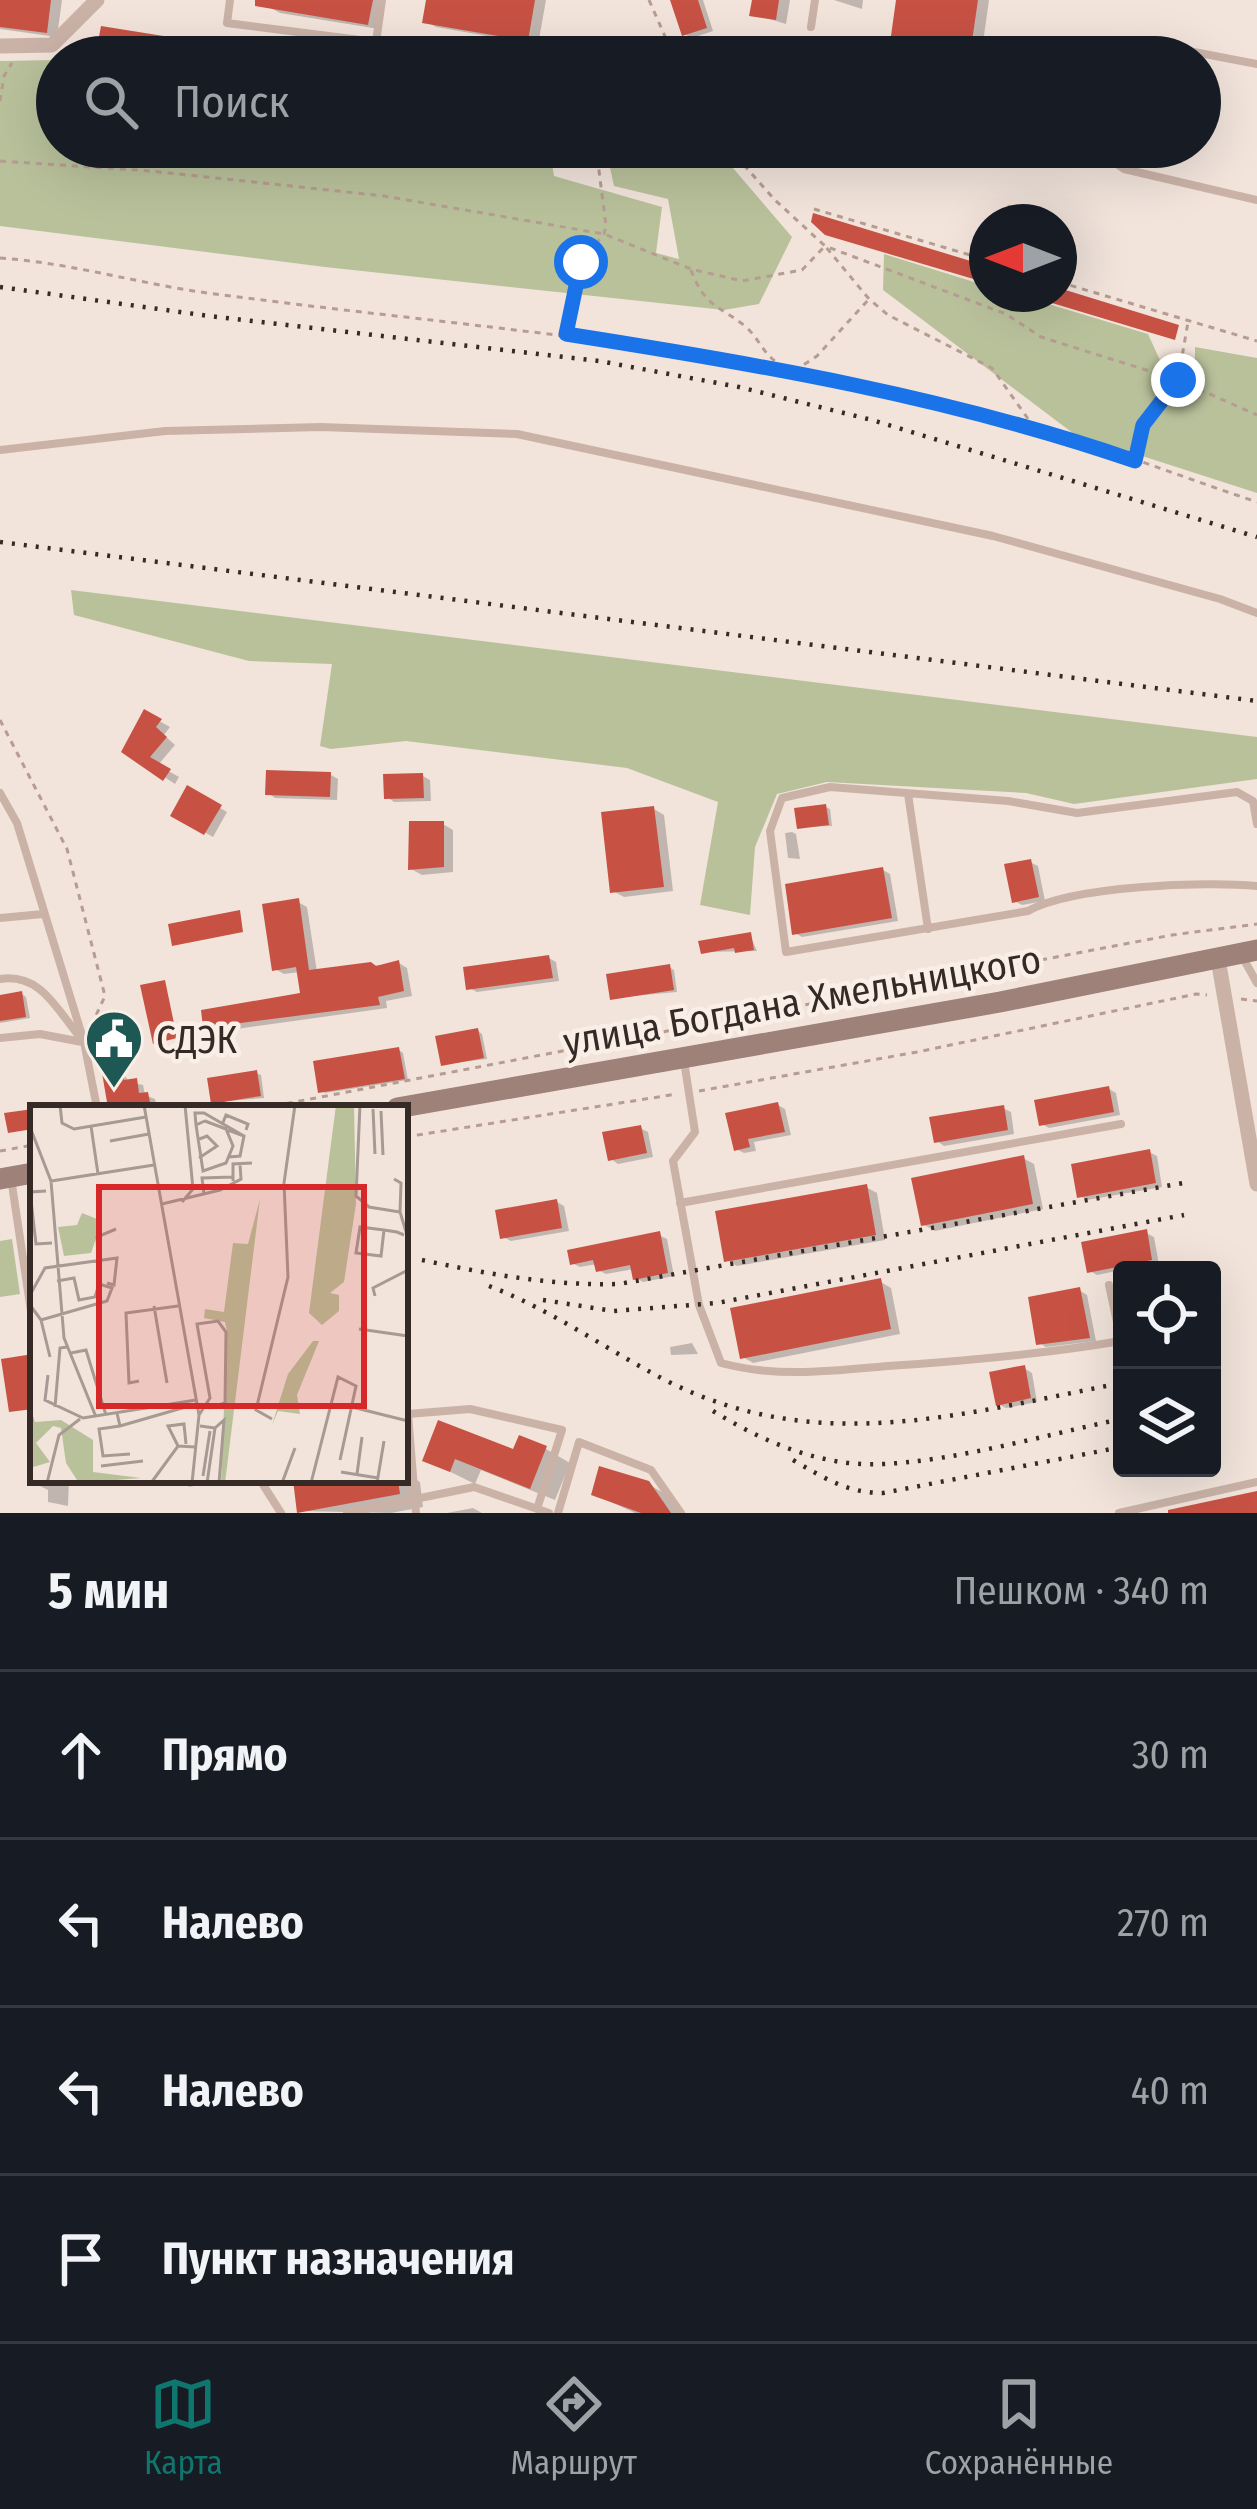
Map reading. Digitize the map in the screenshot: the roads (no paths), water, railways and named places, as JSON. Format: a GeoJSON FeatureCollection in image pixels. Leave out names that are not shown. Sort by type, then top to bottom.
{"type":"FeatureCollection","features":[{"type":"Feature","properties":{"kind":"main road","name":"улица Богдана Хмельницкого"},"geometry":{"type":"LineString","coordinates":[[408,1106],[1252,954]]}},
{"type":"Feature","properties":{"kind":"street"},"geometry":{"type":"LineString","coordinates":[[62,36],[97,0]]}},
{"type":"Feature","properties":{"kind":"street"},"geometry":{"type":"LineString","coordinates":[[0,46],[36,48]]}},
{"type":"Feature","properties":{"kind":"street"},"geometry":{"type":"LineString","coordinates":[[1218,959],[1257,1184]]}},
{"type":"Feature","properties":{"kind":"lane"},"geometry":{"type":"LineString","coordinates":[[230,0],[227,23],[329,36]]}},
{"type":"Feature","properties":{"kind":"lane"},"geometry":{"type":"LineString","coordinates":[[377,36],[382,0]]}},
{"type":"Feature","properties":{"kind":"lane"},"geometry":{"type":"LineString","coordinates":[[811,27],[815,0]]}},
{"type":"Feature","properties":{"kind":"lane"},"geometry":{"type":"LineString","coordinates":[[1221,57],[1257,64]]}},
{"type":"Feature","properties":{"kind":"lane"},"geometry":{"type":"LineString","coordinates":[[1123,168],[1257,200]]}},
{"type":"Feature","properties":{"kind":"lane"},"geometry":{"type":"LineString","coordinates":[[0,450],[165,431],[320,427],[517,434],[993,536],[1257,613]]}},
{"type":"Feature","properties":{"kind":"lane"},"geometry":{"type":"LineString","coordinates":[[1257,824],[1253,801],[1237,792],[1077,813],[1008,801],[830,788],[782,798],[770,831],[786,952],[1028,911],[1061,899],[1207,881],[1257,886]]}},
{"type":"Feature","properties":{"kind":"lane"},"geometry":{"type":"LineString","coordinates":[[0,793],[16,823],[84,1042],[97,1105]]}},
{"type":"Feature","properties":{"kind":"lane"},"geometry":{"type":"LineString","coordinates":[[908,794],[928,929]]}},
{"type":"Feature","properties":{"kind":"lane"},"geometry":{"type":"LineString","coordinates":[[0,918],[43,914]]}},
{"type":"Feature","properties":{"kind":"lane"},"geometry":{"type":"LineString","coordinates":[[1252,954],[1257,983]]}},
{"type":"Feature","properties":{"kind":"lane"},"geometry":{"type":"LineString","coordinates":[[0,979],[23,977],[42,989],[84,1042]]}},
{"type":"Feature","properties":{"kind":"lane"},"geometry":{"type":"LineString","coordinates":[[0,1038],[40,1034],[84,1042]]}},
{"type":"Feature","properties":{"kind":"lane"},"geometry":{"type":"LineString","coordinates":[[684,1060],[695,1132],[673,1161],[698,1305],[721,1363],[748,1370],[809,1373],[1025,1357],[1121,1341],[1109,1285]]}},
{"type":"Feature","properties":{"kind":"lane"},"geometry":{"type":"LineString","coordinates":[[680,1203],[1121,1124]]}},
{"type":"Feature","properties":{"kind":"lane"},"geometry":{"type":"LineString","coordinates":[[15,1176],[28,1262]]}},
{"type":"Feature","properties":{"kind":"lane"},"geometry":{"type":"LineString","coordinates":[[416,1513],[408,1414],[470,1409],[562,1430],[537,1509]]}},
{"type":"Feature","properties":{"kind":"lane"},"geometry":{"type":"LineString","coordinates":[[347,1513],[474,1487],[553,1513],[579,1442],[651,1470],[682,1513]]}},
{"type":"Feature","properties":{"kind":"lane"},"geometry":{"type":"LineString","coordinates":[[262,1483],[281,1513]]}},
{"type":"Feature","properties":{"kind":"lane"},"geometry":{"type":"LineString","coordinates":[[1119,1513],[1257,1483]]}},
{"type":"Feature","properties":{"kind":"railway"},"geometry":{"type":"LineString","coordinates":[[0,287],[599,361],[739,387],[872,420],[1257,537]]}},
{"type":"Feature","properties":{"kind":"railway"},"geometry":{"type":"LineString","coordinates":[[0,542],[1257,701]]}},
{"type":"Feature","properties":{"kind":"railway"},"geometry":{"type":"LineString","coordinates":[[422,1260],[520,1278],[619,1284],[1183,1183]]}},
{"type":"Feature","properties":{"kind":"railway"},"geometry":{"type":"LineString","coordinates":[[543,1300],[613,1311],[717,1303],[1184,1215]]}},
{"type":"Feature","properties":{"kind":"railway"},"geometry":{"type":"LineString","coordinates":[[489,1286],[557,1318],[667,1381],[724,1404],[780,1418],[893,1422],[1113,1385]]}},
{"type":"Feature","properties":{"kind":"railway"},"geometry":{"type":"LineString","coordinates":[[713,1411],[791,1449],[824,1459],[871,1464],[942,1458],[1113,1421]]}},
{"type":"Feature","properties":{"kind":"railway"},"geometry":{"type":"LineString","coordinates":[[793,1460],[847,1487],[883,1493],[1113,1449]]}},
{"type":"Feature","properties":{"kind":"place","name":"СДЭК"},"geometry":{"type":"Point","coordinates":[114,1090]}}]}
